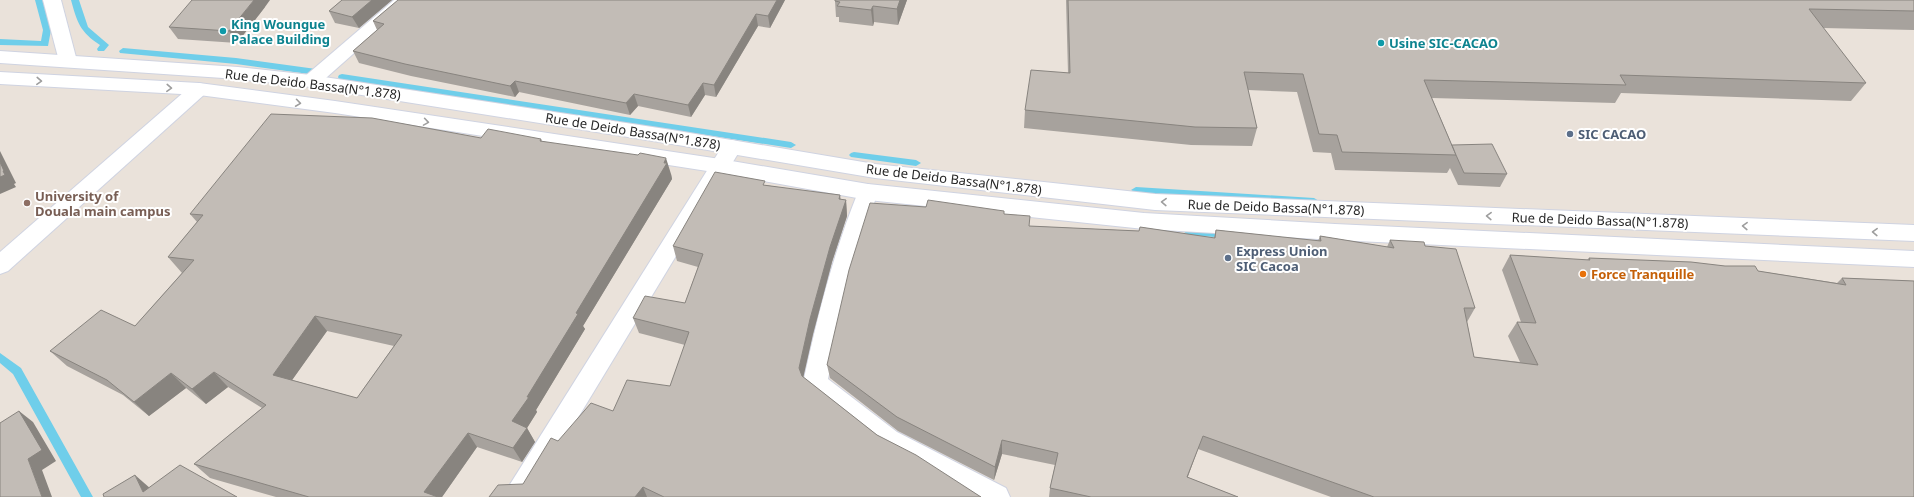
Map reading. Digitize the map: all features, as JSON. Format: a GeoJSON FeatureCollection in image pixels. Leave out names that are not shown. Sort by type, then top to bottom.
{"type":"FeatureCollection","features":[{"type":"Feature","properties":{"kind":"main road"},"geometry":{"type":"LineString","coordinates":[[52,0],[68,61]]}},
{"type":"Feature","properties":{"kind":"main road"},"geometry":{"type":"LineString","coordinates":[[311,81],[405,0]]}},
{"type":"Feature","properties":{"kind":"main road","name":"Rue de Deido Bassa(N°1.878)"},"geometry":{"type":"LineString","coordinates":[[0,57],[238,73],[311,81],[732,146],[875,171],[1155,202],[1914,233]]}},
{"type":"Feature","properties":{"kind":"main road"},"geometry":{"type":"LineString","coordinates":[[0,78],[199,89],[720,166],[868,192],[1144,221],[1335,232],[1914,259]]}},
{"type":"Feature","properties":{"kind":"main road"},"geometry":{"type":"LineString","coordinates":[[0,265],[199,89]]}},
{"type":"Feature","properties":{"kind":"main road"},"geometry":{"type":"LineString","coordinates":[[514,497],[732,146]]}},
{"type":"Feature","properties":{"kind":"main road"},"geometry":{"type":"LineString","coordinates":[[868,192],[855,224],[831,305],[815,383],[888,440],[996,497]]}},
{"type":"Feature","properties":{"kind":"building"},"geometry":{"type":"Polygon","coordinates":[[[192,0],[254,0],[229,31],[169,27],[192,0]]]}},
{"type":"Feature","properties":{"kind":"building"},"geometry":{"type":"Polygon","coordinates":[[[342,0],[372,0],[352,17],[329,11],[342,0]]]}},
{"type":"Feature","properties":{"kind":"building"},"geometry":{"type":"Polygon","coordinates":[[[398,0],[777,0],[768,16],[756,14],[714,85],[703,83],[688,105],[634,94],[626,103],[515,81],[510,86],[405,64],[353,51],[384,24],[373,21],[398,0]]]}},
{"type":"Feature","properties":{"kind":"building"},"geometry":{"type":"Polygon","coordinates":[[[835,0],[900,0],[897,9],[873,6],[871,10],[837,6],[840,2],[835,0]]]}},
{"type":"Feature","properties":{"kind":"building"},"geometry":{"type":"Polygon","coordinates":[[[1068,0],[1914,0],[1914,11],[1809,9],[1866,83],[1620,75],[1626,85],[1424,80],[1456,155],[1342,152],[1337,135],[1319,134],[1303,74],[1244,72],[1257,128],[1195,127],[1025,110],[1031,70],[1070,73],[1068,0]]]}},
{"type":"Feature","properties":{"kind":"building"},"geometry":{"type":"Polygon","coordinates":[[[271,114],[372,118],[481,138],[488,129],[541,139],[540,141],[638,155],[640,153],[666,158],[664,163],[667,163],[576,313],[578,314],[527,397],[529,397],[512,421],[527,428],[513,448],[468,433],[424,492],[438,497],[309,497],[194,464],[266,405],[214,372],[192,389],[171,373],[134,402],[107,380],[50,351],[101,310],[135,326],[194,260],[168,257],[203,215],[190,214],[271,114]],[[315,316],[273,375],[357,398],[402,335],[315,316]]]}},
{"type":"Feature","properties":{"kind":"building"},"geometry":{"type":"Polygon","coordinates":[[[1492,144],[1507,174],[1464,173],[1452,145],[1492,144]]]}},
{"type":"Feature","properties":{"kind":"building"},"geometry":{"type":"Polygon","coordinates":[[[0,162],[5,175],[0,177],[0,162]]]}},
{"type":"Feature","properties":{"kind":"building"},"geometry":{"type":"Polygon","coordinates":[[[715,172],[765,181],[763,185],[840,195],[839,199],[846,200],[830,247],[810,319],[799,368],[802,376],[877,435],[916,455],[981,497],[664,497],[643,487],[635,497],[489,497],[498,485],[523,484],[551,438],[558,441],[591,403],[613,411],[627,380],[670,386],[689,332],[633,318],[645,296],[685,303],[703,254],[673,246],[715,172]]]}},
{"type":"Feature","properties":{"kind":"building"},"geometry":{"type":"Polygon","coordinates":[[[928,200],[1004,211],[1004,214],[1030,216],[1029,226],[1139,231],[1140,227],[1215,238],[1216,230],[1321,241],[1320,236],[1394,248],[1390,240],[1424,242],[1425,246],[1456,249],[1475,308],[1464,308],[1474,357],[1538,365],[1517,322],[1536,323],[1510,255],[1590,260],[1589,258],[1691,262],[1725,266],[1755,266],[1758,271],[1846,285],[1842,278],[1914,281],[1914,497],[1374,497],[1203,436],[1187,477],[1238,497],[1091,497],[1050,488],[1058,453],[1002,440],[995,467],[897,417],[827,365],[849,270],[870,203],[926,207],[928,200]]]}},
{"type":"Feature","properties":{"kind":"building"},"geometry":{"type":"Polygon","coordinates":[[[19,411],[42,450],[28,459],[42,497],[0,497],[0,423],[19,411]]]}},
{"type":"Feature","properties":{"kind":"building"},"geometry":{"type":"Polygon","coordinates":[[[180,465],[237,497],[104,497],[103,494],[135,475],[143,492],[180,465]]]}},
{"type":"Feature","properties":{"kind":"waterway"},"geometry":{"type":"LineString","coordinates":[[0,42],[45,44],[47,30],[39,0]]}},
{"type":"Feature","properties":{"kind":"waterway"},"geometry":{"type":"LineString","coordinates":[[75,0],[81,22],[84,27],[91,35],[105,45],[101,49]]}},
{"type":"Feature","properties":{"kind":"waterway"},"geometry":{"type":"LineString","coordinates":[[123,51],[236,61],[316,72]]}},
{"type":"Feature","properties":{"kind":"waterway"},"geometry":{"type":"LineString","coordinates":[[342,77],[791,145]]}},
{"type":"Feature","properties":{"kind":"waterway"},"geometry":{"type":"LineString","coordinates":[[854,155],[916,163]]}},
{"type":"Feature","properties":{"kind":"waterway"},"geometry":{"type":"LineString","coordinates":[[1136,190],[1314,201]]}},
{"type":"Feature","properties":{"kind":"waterway"},"geometry":{"type":"LineString","coordinates":[[1188,231],[1228,234]]}},
{"type":"Feature","properties":{"kind":"waterway"},"geometry":{"type":"LineString","coordinates":[[0,357],[17,371],[87,497]]}},
{"type":"Feature","properties":{"kind":"place","name":"King Woungue Palace Building"},"geometry":{"type":"Point","coordinates":[223,31]}},
{"type":"Feature","properties":{"kind":"place","name":"Usine SIC-CACAO"},"geometry":{"type":"Point","coordinates":[1381,43]}},
{"type":"Feature","properties":{"kind":"place","name":"SIC CACAO"},"geometry":{"type":"Point","coordinates":[1570,134]}},
{"type":"Feature","properties":{"kind":"place","name":"University of Douala main campus"},"geometry":{"type":"Point","coordinates":[27,203]}},
{"type":"Feature","properties":{"kind":"place","name":"Express Union SIC Cacoa"},"geometry":{"type":"Point","coordinates":[1228,258]}},
{"type":"Feature","properties":{"kind":"place","name":"Force Tranquille"},"geometry":{"type":"Point","coordinates":[1583,274]}}]}
